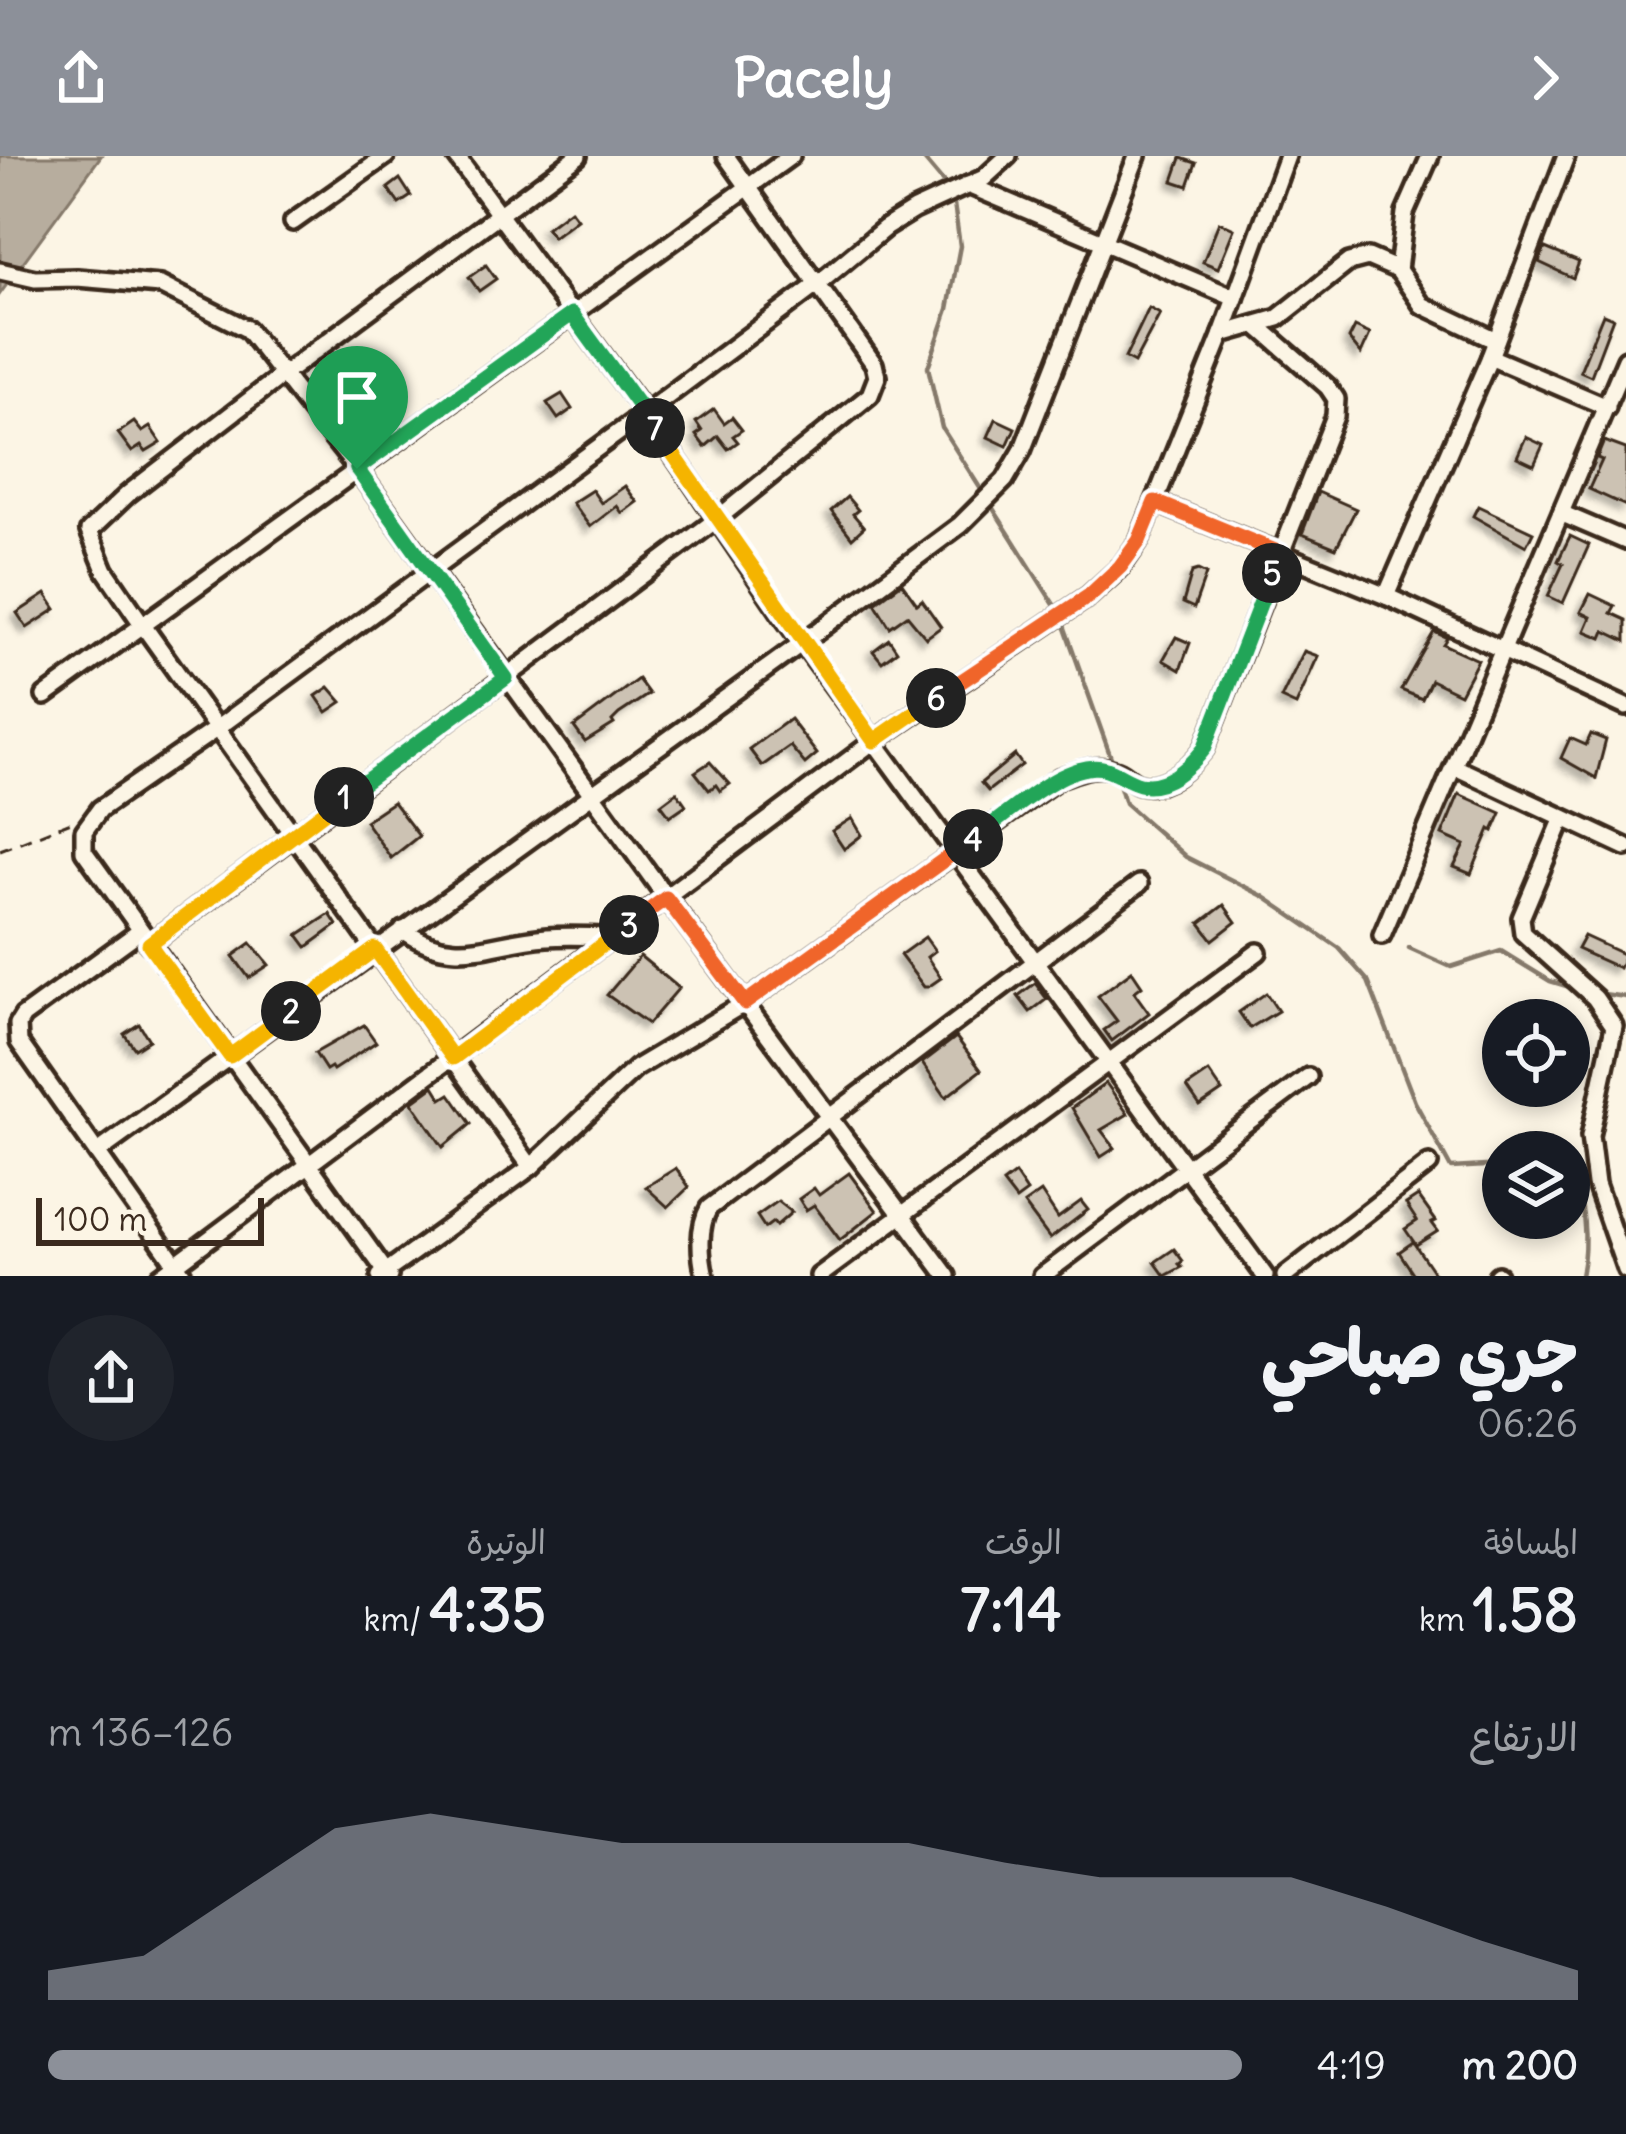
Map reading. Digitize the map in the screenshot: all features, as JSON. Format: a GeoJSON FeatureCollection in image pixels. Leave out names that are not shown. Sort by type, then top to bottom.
{"type":"FeatureCollection","features":[{"type":"Feature","properties":{"kind":"street"},"geometry":{"type":"LineString","coordinates":[[293,222],[386,156]]}},
{"type":"Feature","properties":{"kind":"street"},"geometry":{"type":"LineString","coordinates":[[456,156],[645,413],[802,644],[1265,1276]]}},
{"type":"Feature","properties":{"kind":"street"},"geometry":{"type":"LineString","coordinates":[[531,1167],[142,624],[105,570],[89,530],[128,494],[285,373],[578,156]]}},
{"type":"Feature","properties":{"kind":"street"},"geometry":{"type":"LineString","coordinates":[[180,1270],[19,1042],[18,1024],[292,836],[716,520],[870,395],[877,377],[874,364],[726,156]]}},
{"type":"Feature","properties":{"kind":"street"},"geometry":{"type":"LineString","coordinates":[[45,696],[790,156]]}},
{"type":"Feature","properties":{"kind":"street"},"geometry":{"type":"LineString","coordinates":[[1008,156],[984,178],[885,228],[820,284],[216,729],[100,809],[84,831],[84,851],[385,1274],[531,1167],[636,1068],[745,1003],[1059,778],[1088,768],[1115,770],[1138,784],[1158,784],[1186,770],[1204,749],[1335,416],[1336,399],[1328,387],[1258,326]]}},
{"type":"Feature","properties":{"kind":"street"},"geometry":{"type":"LineString","coordinates":[[98,1152],[960,525],[1005,480],[1022,452],[1137,156]]}},
{"type":"Feature","properties":{"kind":"street"},"geometry":{"type":"LineString","coordinates":[[160,1276],[180,1270],[309,1166],[874,741],[1089,596],[1120,567],[1139,541],[1155,502],[1287,156]]}},
{"type":"Feature","properties":{"kind":"street"},"geometry":{"type":"LineString","coordinates":[[1398,270],[1405,213],[1430,156]]}},
{"type":"Feature","properties":{"kind":"street"},"geometry":{"type":"LineString","coordinates":[[1386,596],[1493,348],[1566,156]]}},
{"type":"Feature","properties":{"kind":"street"},"geometry":{"type":"LineString","coordinates":[[968,185],[1235,298]]}},
{"type":"Feature","properties":{"kind":"street"},"geometry":{"type":"LineString","coordinates":[[1222,334],[1278,318],[1349,262],[1368,257],[1398,270],[1422,305],[1606,407]]}},
{"type":"Feature","properties":{"kind":"street"},"geometry":{"type":"LineString","coordinates":[[0,271],[35,279],[160,285],[247,329],[357,469],[666,898],[947,1276]]}},
{"type":"Feature","properties":{"kind":"street"},"geometry":{"type":"LineString","coordinates":[[1382,935],[1606,407],[1622,382],[1626,359]]}},
{"type":"Feature","properties":{"kind":"street"},"geometry":{"type":"LineString","coordinates":[[1155,502],[1386,596],[1626,707]]}},
{"type":"Feature","properties":{"kind":"street"},"geometry":{"type":"LineString","coordinates":[[1563,514],[1626,542]]}},
{"type":"Feature","properties":{"kind":"street"},"geometry":{"type":"LineString","coordinates":[[1455,767],[1626,847]]}},
{"type":"Feature","properties":{"kind":"street"},"geometry":{"type":"LineString","coordinates":[[1564,818],[1521,918],[1523,933],[1595,998],[1614,1026],[1590,1136],[1596,1184],[1626,1270]]}},
{"type":"Feature","properties":{"kind":"street"},"geometry":{"type":"LineString","coordinates":[[705,1276],[701,1257],[709,1208],[1139,884]]}},
{"type":"Feature","properties":{"kind":"street"},"geometry":{"type":"LineString","coordinates":[[403,930],[423,945],[466,952],[547,937],[613,937]]}},
{"type":"Feature","properties":{"kind":"street"},"geometry":{"type":"LineString","coordinates":[[819,1276],[1258,952]]}},
{"type":"Feature","properties":{"kind":"street"},"geometry":{"type":"LineString","coordinates":[[1042,1276],[1308,1077]]}},
{"type":"Feature","properties":{"kind":"street"},"geometry":{"type":"LineString","coordinates":[[1285,1276],[1430,1164]]}},
{"type":"Feature","properties":{"kind":"path"},"geometry":{"type":"LineString","coordinates":[[0,850],[100,809]]}},
{"type":"Feature","properties":{"kind":"shaded area"},"geometry":{"type":"Polygon","coordinates":[[[0,156],[101,156],[0,294],[0,156]]]}},
{"type":"Feature","properties":{"kind":"building"},"geometry":{"type":"Polygon","coordinates":[[[1181,158],[1196,163],[1188,186],[1173,181],[1181,158]]]}},
{"type":"Feature","properties":{"kind":"building"},"geometry":{"type":"Polygon","coordinates":[[[400,179],[411,196],[399,204],[388,188],[400,179]]]}},
{"type":"Feature","properties":{"kind":"building"},"geometry":{"type":"Polygon","coordinates":[[[570,210],[577,219],[553,237],[546,228],[570,210]]]}},
{"type":"Feature","properties":{"kind":"building"},"geometry":{"type":"Polygon","coordinates":[[[1219,222],[1234,229],[1218,268],[1203,262],[1219,222]]]}},
{"type":"Feature","properties":{"kind":"building"},"geometry":{"type":"Polygon","coordinates":[[[1545,248],[1579,262],[1573,278],[1539,262],[1545,248]]]}},
{"type":"Feature","properties":{"kind":"building"},"geometry":{"type":"Polygon","coordinates":[[[486,265],[496,279],[479,291],[469,277],[486,265]]]}},
{"type":"Feature","properties":{"kind":"building"},"geometry":{"type":"Polygon","coordinates":[[[1149,308],[1160,314],[1134,363],[1125,358],[1149,308]]]}},
{"type":"Feature","properties":{"kind":"building"},"geometry":{"type":"Polygon","coordinates":[[[1603,314],[1613,318],[1591,376],[1580,371],[1603,314]]]}},
{"type":"Feature","properties":{"kind":"building"},"geometry":{"type":"Polygon","coordinates":[[[1355,327],[1370,334],[1361,354],[1349,339],[1355,327]]]}},
{"type":"Feature","properties":{"kind":"building"},"geometry":{"type":"Polygon","coordinates":[[[562,394],[572,409],[558,419],[547,403],[562,394]]]}},
{"type":"Feature","properties":{"kind":"building"},"geometry":{"type":"Polygon","coordinates":[[[714,409],[724,423],[732,417],[742,430],[733,436],[738,442],[728,449],[718,436],[705,447],[696,435],[702,431],[696,422],[714,409]]]}},
{"type":"Feature","properties":{"kind":"building"},"geometry":{"type":"Polygon","coordinates":[[[996,419],[1015,428],[1007,446],[988,437],[996,419]]]}},
{"type":"Feature","properties":{"kind":"building"},"geometry":{"type":"Polygon","coordinates":[[[134,422],[142,432],[150,427],[161,443],[146,452],[141,446],[132,452],[118,433],[134,422]]]}},
{"type":"Feature","properties":{"kind":"building"},"geometry":{"type":"Polygon","coordinates":[[[1526,437],[1543,445],[1534,465],[1517,457],[1526,437]]]}},
{"type":"Feature","properties":{"kind":"building"},"geometry":{"type":"Polygon","coordinates":[[[1604,441],[1626,449],[1626,506],[1589,489],[1602,460],[1597,458],[1604,441]]]}},
{"type":"Feature","properties":{"kind":"building"},"geometry":{"type":"Polygon","coordinates":[[[625,486],[637,502],[622,513],[617,506],[590,527],[572,503],[592,490],[601,503],[625,486]]]}},
{"type":"Feature","properties":{"kind":"building"},"geometry":{"type":"Polygon","coordinates":[[[1318,492],[1356,509],[1336,548],[1302,534],[1318,492]]]}},
{"type":"Feature","properties":{"kind":"building"},"geometry":{"type":"Polygon","coordinates":[[[847,497],[864,527],[852,538],[831,511],[847,497]]]}},
{"type":"Feature","properties":{"kind":"building"},"geometry":{"type":"Polygon","coordinates":[[[1478,506],[1533,532],[1526,546],[1473,516],[1478,506]]]}},
{"type":"Feature","properties":{"kind":"building"},"geometry":{"type":"Polygon","coordinates":[[[1570,536],[1589,545],[1563,603],[1548,596],[1570,536]]]}},
{"type":"Feature","properties":{"kind":"building"},"geometry":{"type":"Polygon","coordinates":[[[1192,572],[1206,574],[1194,608],[1183,603],[1192,572]]]}},
{"type":"Feature","properties":{"kind":"building"},"geometry":{"type":"Polygon","coordinates":[[[902,583],[917,604],[922,600],[941,627],[926,638],[907,615],[890,627],[875,603],[902,583]]]}},
{"type":"Feature","properties":{"kind":"building"},"geometry":{"type":"Polygon","coordinates":[[[46,594],[56,609],[27,628],[17,613],[46,594]]]}},
{"type":"Feature","properties":{"kind":"building"},"geometry":{"type":"Polygon","coordinates":[[[1590,594],[1615,606],[1611,613],[1626,620],[1626,641],[1605,631],[1602,638],[1585,631],[1591,617],[1581,612],[1590,594]]]}},
{"type":"Feature","properties":{"kind":"building"},"geometry":{"type":"Polygon","coordinates":[[[1434,632],[1447,638],[1443,644],[1478,660],[1460,694],[1431,680],[1422,699],[1401,690],[1434,632]]]}},
{"type":"Feature","properties":{"kind":"building"},"geometry":{"type":"Polygon","coordinates":[[[1176,637],[1190,643],[1180,670],[1163,660],[1176,637]]]}},
{"type":"Feature","properties":{"kind":"building"},"geometry":{"type":"Polygon","coordinates":[[[889,639],[897,651],[882,662],[873,651],[889,639]]]}},
{"type":"Feature","properties":{"kind":"building"},"geometry":{"type":"Polygon","coordinates":[[[1304,651],[1318,656],[1296,705],[1281,698],[1304,651]]]}},
{"type":"Feature","properties":{"kind":"building"},"geometry":{"type":"Polygon","coordinates":[[[638,679],[649,694],[585,742],[574,727],[638,679]]]}},
{"type":"Feature","properties":{"kind":"building"},"geometry":{"type":"Polygon","coordinates":[[[329,687],[342,702],[327,712],[316,696],[329,687]]]}},
{"type":"Feature","properties":{"kind":"building"},"geometry":{"type":"Polygon","coordinates":[[[790,719],[817,754],[805,764],[790,746],[762,766],[749,749],[790,719]]]}},
{"type":"Feature","properties":{"kind":"building"},"geometry":{"type":"Polygon","coordinates":[[[1591,734],[1606,740],[1596,778],[1561,758],[1570,738],[1586,745],[1591,734]]]}},
{"type":"Feature","properties":{"kind":"building"},"geometry":{"type":"Polygon","coordinates":[[[1015,755],[1022,765],[988,791],[981,783],[1015,755]]]}},
{"type":"Feature","properties":{"kind":"building"},"geometry":{"type":"Polygon","coordinates":[[[710,762],[730,784],[720,791],[716,785],[709,790],[695,772],[710,762]]]}},
{"type":"Feature","properties":{"kind":"building"},"geometry":{"type":"Polygon","coordinates":[[[677,792],[686,805],[670,816],[661,804],[677,792]]]}},
{"type":"Feature","properties":{"kind":"building"},"geometry":{"type":"Polygon","coordinates":[[[1459,794],[1501,813],[1471,874],[1454,867],[1465,845],[1442,835],[1459,794]]]}},
{"type":"Feature","properties":{"kind":"building"},"geometry":{"type":"Polygon","coordinates":[[[393,802],[419,836],[391,858],[365,821],[393,802]]]}},
{"type":"Feature","properties":{"kind":"building"},"geometry":{"type":"Polygon","coordinates":[[[852,818],[862,835],[844,849],[832,831],[852,818]]]}},
{"type":"Feature","properties":{"kind":"building"},"geometry":{"type":"Polygon","coordinates":[[[1224,905],[1236,922],[1213,940],[1200,923],[1224,905]]]}},
{"type":"Feature","properties":{"kind":"building"},"geometry":{"type":"Polygon","coordinates":[[[330,914],[337,925],[307,947],[298,935],[330,914]]]}},
{"type":"Feature","properties":{"kind":"building"},"geometry":{"type":"Polygon","coordinates":[[[1584,936],[1625,955],[1619,968],[1577,949],[1584,936]]]}},
{"type":"Feature","properties":{"kind":"building"},"geometry":{"type":"Polygon","coordinates":[[[925,937],[935,951],[927,957],[941,978],[928,987],[900,955],[925,937]]]}},
{"type":"Feature","properties":{"kind":"building"},"geometry":{"type":"Polygon","coordinates":[[[251,943],[269,965],[249,978],[233,956],[251,943]]]}},
{"type":"Feature","properties":{"kind":"building"},"geometry":{"type":"Polygon","coordinates":[[[640,956],[679,988],[648,1024],[607,995],[640,956]]]}},
{"type":"Feature","properties":{"kind":"building"},"geometry":{"type":"Polygon","coordinates":[[[1132,971],[1142,986],[1134,992],[1149,1013],[1112,1041],[1104,1030],[1117,1021],[1098,996],[1132,971]]]}},
{"type":"Feature","properties":{"kind":"building"},"geometry":{"type":"Polygon","coordinates":[[[1035,983],[1047,999],[1030,1012],[1018,996],[1035,983]]]}},
{"type":"Feature","properties":{"kind":"building"},"geometry":{"type":"Polygon","coordinates":[[[1266,993],[1278,1011],[1250,1028],[1239,1012],[1266,993]]]}},
{"type":"Feature","properties":{"kind":"building"},"geometry":{"type":"Polygon","coordinates":[[[139,1024],[149,1040],[135,1049],[124,1034],[139,1024]]]}},
{"type":"Feature","properties":{"kind":"building"},"geometry":{"type":"Polygon","coordinates":[[[364,1025],[376,1042],[326,1070],[315,1053],[364,1025]]]}},
{"type":"Feature","properties":{"kind":"building"},"geometry":{"type":"Polygon","coordinates":[[[956,1037],[981,1070],[946,1097],[922,1063],[956,1037]]]}},
{"type":"Feature","properties":{"kind":"building"},"geometry":{"type":"Polygon","coordinates":[[[1209,1072],[1222,1091],[1200,1106],[1187,1087],[1209,1072]]]}},
{"type":"Feature","properties":{"kind":"building"},"geometry":{"type":"Polygon","coordinates":[[[1106,1083],[1128,1114],[1101,1130],[1115,1148],[1101,1157],[1072,1108],[1106,1083]]]}},
{"type":"Feature","properties":{"kind":"building"},"geometry":{"type":"Polygon","coordinates":[[[434,1086],[442,1099],[450,1094],[471,1124],[443,1147],[412,1102],[434,1086]]]}},
{"type":"Feature","properties":{"kind":"building"},"geometry":{"type":"Polygon","coordinates":[[[676,1168],[689,1187],[668,1207],[646,1187],[676,1168]]]}},
{"type":"Feature","properties":{"kind":"building"},"geometry":{"type":"Polygon","coordinates":[[[849,1173],[877,1211],[840,1240],[814,1205],[806,1210],[799,1199],[814,1188],[819,1195],[849,1173]]]}},
{"type":"Feature","properties":{"kind":"building"},"geometry":{"type":"Polygon","coordinates":[[[1015,1174],[1027,1192],[1016,1200],[1003,1183],[1015,1174]]]}},
{"type":"Feature","properties":{"kind":"building"},"geometry":{"type":"Polygon","coordinates":[[[1041,1192],[1058,1218],[1081,1201],[1088,1210],[1050,1239],[1024,1204],[1041,1192]]]}},
{"type":"Feature","properties":{"kind":"building"},"geometry":{"type":"Polygon","coordinates":[[[1418,1196],[1438,1231],[1416,1245],[1405,1229],[1417,1221],[1406,1204],[1418,1196]]]}},
{"type":"Feature","properties":{"kind":"building"},"geometry":{"type":"Polygon","coordinates":[[[778,1201],[792,1212],[776,1226],[773,1222],[765,1228],[757,1216],[778,1201]]]}},
{"type":"Feature","properties":{"kind":"building"},"geometry":{"type":"Polygon","coordinates":[[[1413,1242],[1436,1276],[1415,1276],[1399,1252],[1413,1242]]]}},
{"type":"Feature","properties":{"kind":"building"},"geometry":{"type":"Polygon","coordinates":[[[1174,1249],[1182,1267],[1165,1276],[1155,1262],[1174,1249]]]}},
{"type":"Feature","properties":{"kind":"waterway"},"geometry":{"type":"LineString","coordinates":[[921,156],[948,188]]}},
{"type":"Feature","properties":{"kind":"waterway"},"geometry":{"type":"LineString","coordinates":[[953,197],[960,246],[948,309],[928,367],[942,428],[1060,614],[1114,766]]}},
{"type":"Feature","properties":{"kind":"waterway"},"geometry":{"type":"LineString","coordinates":[[1117,777],[1125,803],[1186,857],[1263,896],[1339,948],[1368,981],[1415,1102],[1451,1168],[1482,1166]]}},
{"type":"Feature","properties":{"kind":"waterway"},"geometry":{"type":"LineString","coordinates":[[1409,948],[1451,967],[1501,951],[1550,981],[1573,988]]}},
{"type":"Feature","properties":{"kind":"waterway"},"geometry":{"type":"LineString","coordinates":[[1596,993],[1626,997]]}},
{"type":"Feature","properties":{"kind":"waterway"},"geometry":{"type":"LineString","coordinates":[[1581,1276],[1584,1239]]}},
{"type":"Feature","properties":{"kind":"route"},"geometry":{"type":"LineString","coordinates":[[572,314],[874,741],[1089,596],[1139,541],[1155,502],[1280,553],[1204,749],[1186,770],[1158,784],[1138,784],[1115,770],[1088,768],[1059,778],[745,1003],[666,898],[453,1058],[375,949],[230,1056],[149,944],[506,678],[357,469],[572,314]]}}]}
